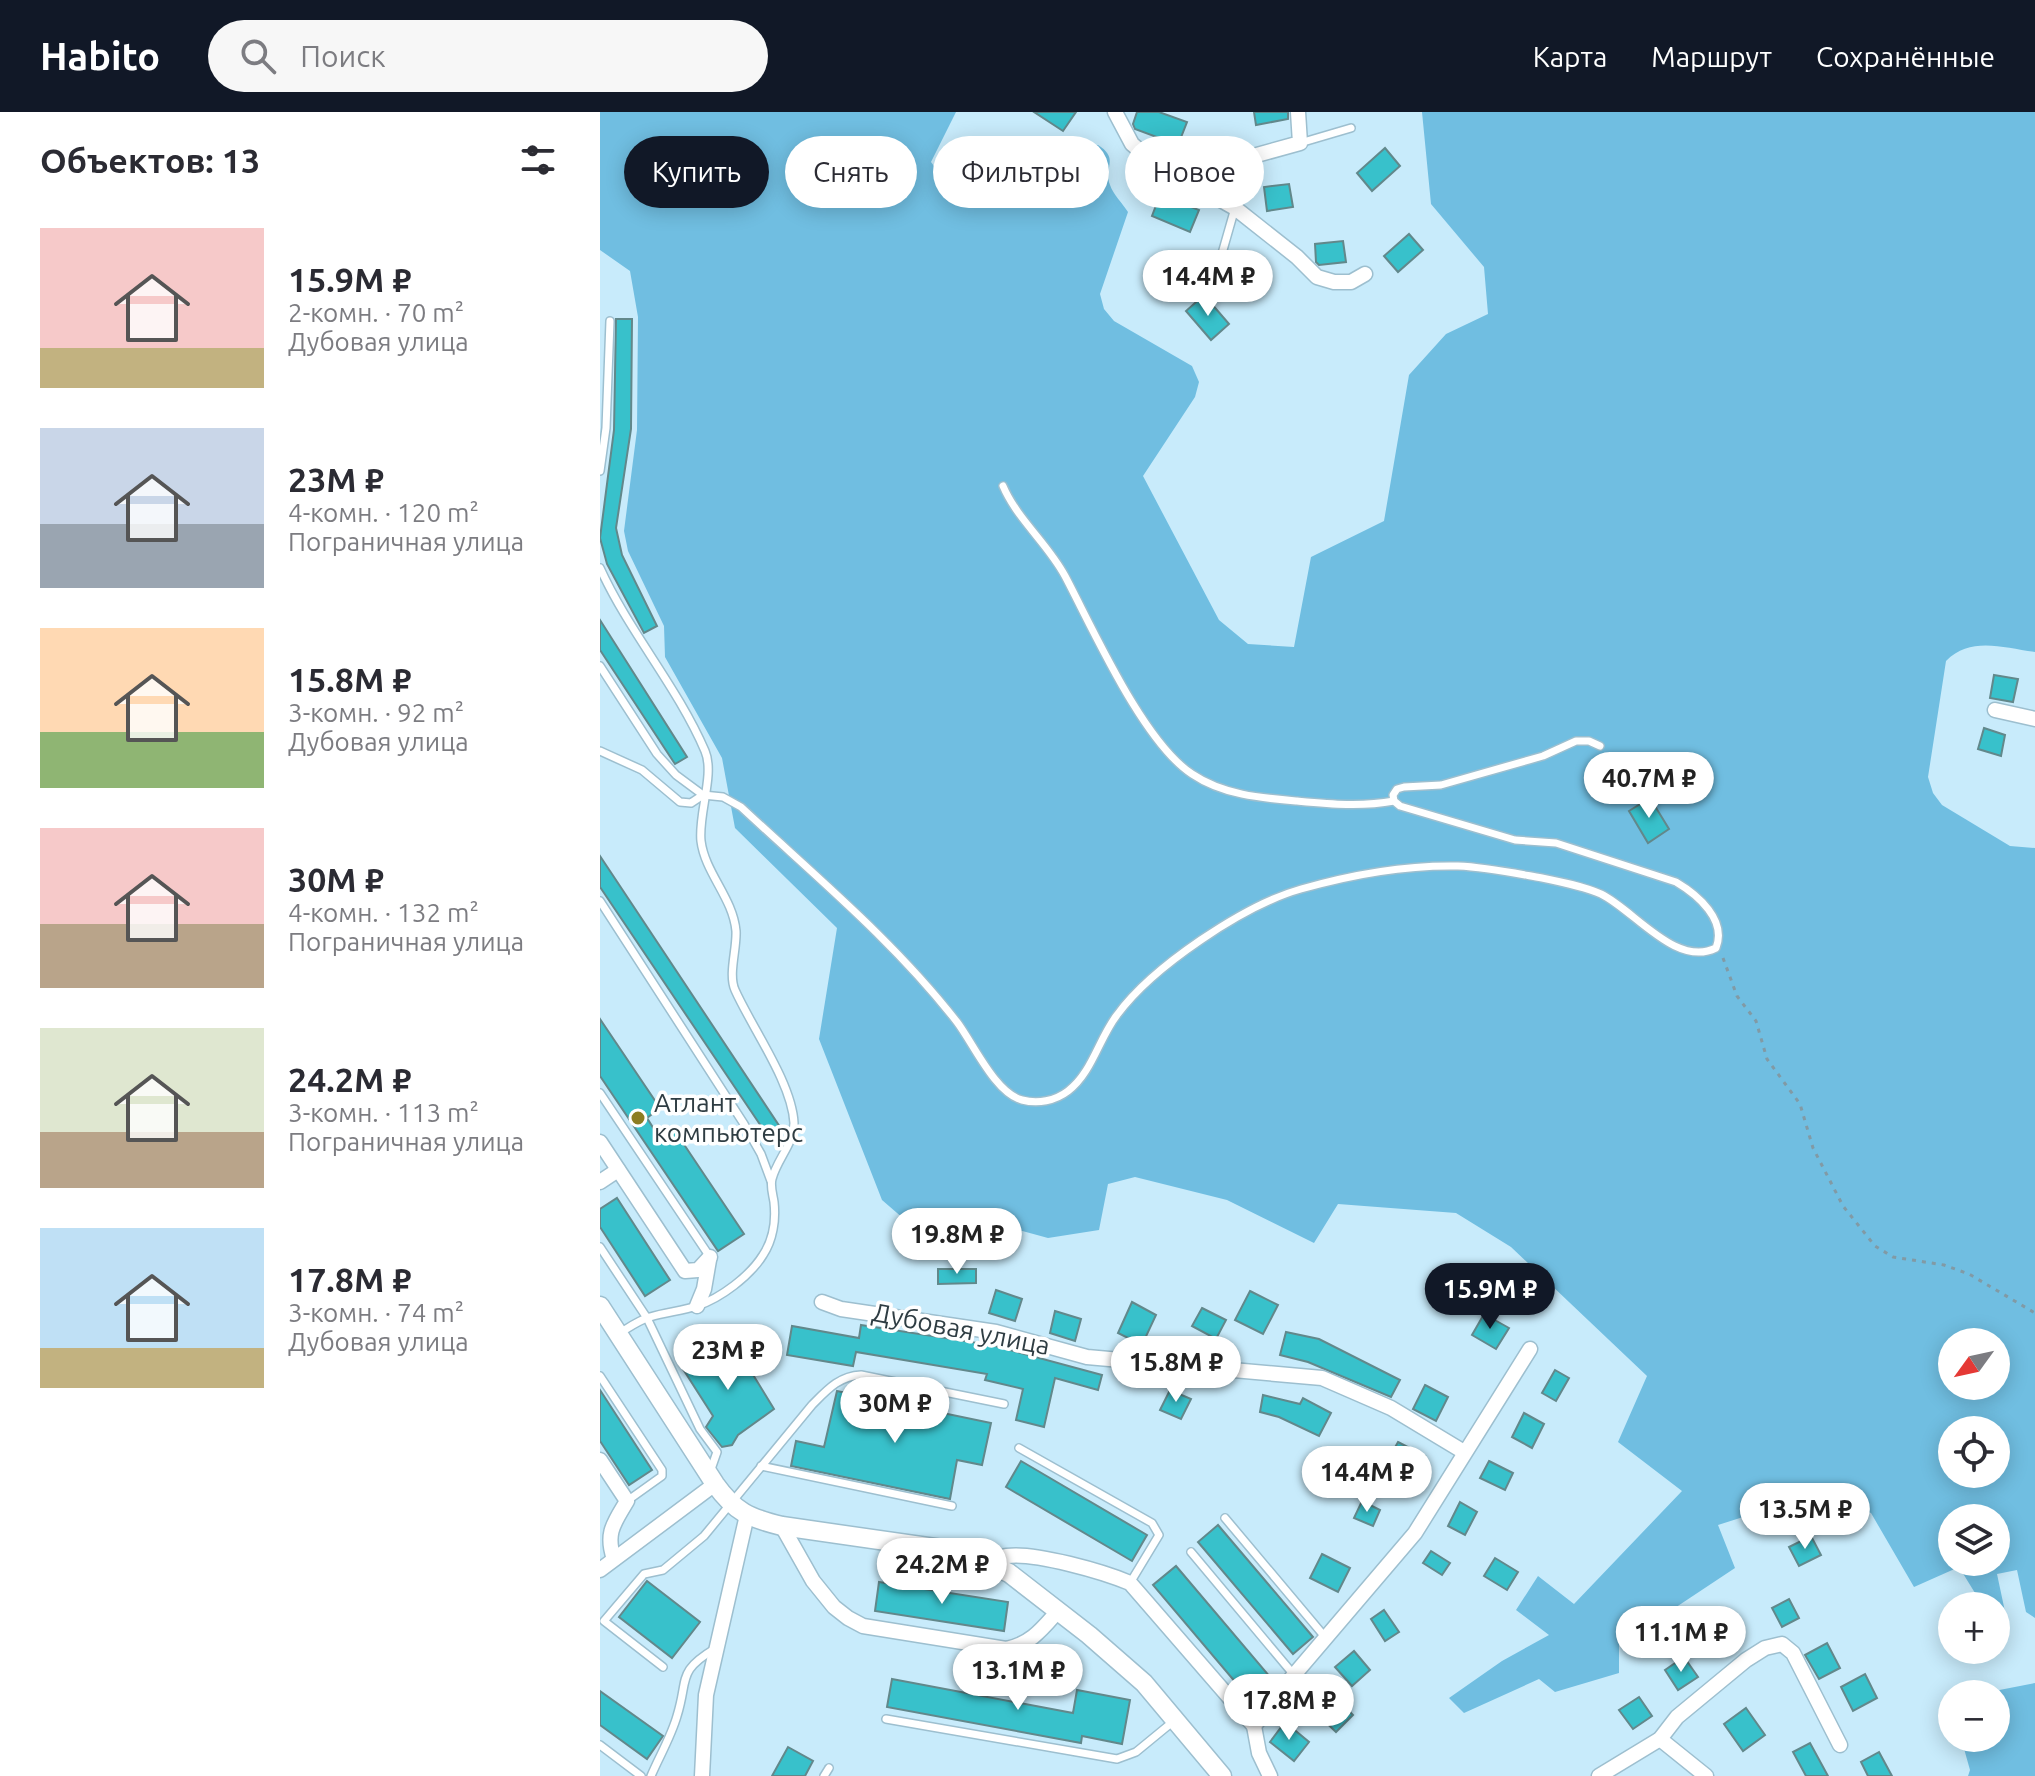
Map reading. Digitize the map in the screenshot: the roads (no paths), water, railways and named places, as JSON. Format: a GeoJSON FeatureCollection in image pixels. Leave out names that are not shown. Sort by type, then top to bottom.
{"type":"FeatureCollection","features":[{"type":"Feature","properties":{"kind":"main road"},"geometry":{"type":"LineString","coordinates":[[600,1306],[730,1503],[747,1515],[782,1526],[942,1549],[989,1562],[1009,1573],[1144,1683],[1222,1776]]}},
{"type":"Feature","properties":{"kind":"street"},"geometry":{"type":"LineString","coordinates":[[1115,112],[1128,136]]}},
{"type":"Feature","properties":{"kind":"street"},"geometry":{"type":"LineString","coordinates":[[1264,153],[1300,143],[1298,112]]}},
{"type":"Feature","properties":{"kind":"street"},"geometry":{"type":"LineString","coordinates":[[1235,208],[1297,257],[1317,277],[1334,282],[1351,282],[1365,274]]}},
{"type":"Feature","properties":{"kind":"street"},"geometry":{"type":"LineString","coordinates":[[1995,710],[2035,719]]}},
{"type":"Feature","properties":{"kind":"street"},"geometry":{"type":"LineString","coordinates":[[600,1142],[685,1271],[698,1270],[710,1257]]}},
{"type":"Feature","properties":{"kind":"street"},"geometry":{"type":"LineString","coordinates":[[600,1182],[618,1170]]}},
{"type":"Feature","properties":{"kind":"street"},"geometry":{"type":"LineString","coordinates":[[697,1306],[704,1289],[710,1257]]}},
{"type":"Feature","properties":{"kind":"street","name":"Дубовая улица"},"geometry":{"type":"LineString","coordinates":[[822,1302],[841,1309],[996,1332],[1087,1357],[1322,1378],[1391,1408],[1464,1452]]}},
{"type":"Feature","properties":{"kind":"street"},"geometry":{"type":"LineString","coordinates":[[1254,1726],[1415,1533],[1530,1349]]}},
{"type":"Feature","properties":{"kind":"street"},"geometry":{"type":"LineString","coordinates":[[600,1460],[627,1501],[612,1525],[609,1545],[614,1559]]}},
{"type":"Feature","properties":{"kind":"street"},"geometry":{"type":"LineString","coordinates":[[600,1570],[712,1480]]}},
{"type":"Feature","properties":{"kind":"street"},"geometry":{"type":"LineString","coordinates":[[702,1776],[703,1717],[747,1515]]}},
{"type":"Feature","properties":{"kind":"street"},"geometry":{"type":"LineString","coordinates":[[782,1526],[813,1581],[834,1607],[863,1626],[1006,1649],[1020,1646],[1033,1638],[1058,1611]]}},
{"type":"Feature","properties":{"kind":"street"},"geometry":{"type":"LineString","coordinates":[[989,1562],[1005,1556],[1023,1556],[1106,1573],[1130,1583],[1254,1726],[1259,1753],[1270,1776]]}},
{"type":"Feature","properties":{"kind":"street"},"geometry":{"type":"LineString","coordinates":[[1599,1776],[1660,1739],[1677,1717],[1746,1660],[1765,1648],[1782,1644],[1793,1653],[1840,1745]]}},
{"type":"Feature","properties":{"kind":"street"},"geometry":{"type":"LineString","coordinates":[[1660,1739],[1706,1776]]}},
{"type":"Feature","properties":{"kind":"lane"},"geometry":{"type":"LineString","coordinates":[[1300,143],[1351,128]]}},
{"type":"Feature","properties":{"kind":"lane"},"geometry":{"type":"LineString","coordinates":[[1217,271],[1235,208]]}},
{"type":"Feature","properties":{"kind":"lane"},"geometry":{"type":"LineString","coordinates":[[600,471],[606,428],[610,321]]}},
{"type":"Feature","properties":{"kind":"lane"},"geometry":{"type":"LineString","coordinates":[[1003,486],[1009,500],[1062,570],[1134,703],[1180,765],[1194,776],[1237,793],[1257,797],[1358,806],[1394,801]]}},
{"type":"Feature","properties":{"kind":"lane"},"geometry":{"type":"LineString","coordinates":[[600,568],[628,620],[688,716],[707,755],[709,770],[703,795],[701,840],[706,859],[731,908],[736,930],[733,987],[768,1052],[794,1122],[792,1136],[771,1181]]}},
{"type":"Feature","properties":{"kind":"lane"},"geometry":{"type":"LineString","coordinates":[[600,666],[657,754],[676,775],[703,795],[723,797],[741,807],[897,952],[954,1019],[992,1076],[1006,1091],[1019,1100],[1038,1102],[1055,1099],[1069,1091],[1082,1077],[1114,1018],[1133,994],[1157,972],[1243,913],[1269,900],[1314,886],[1414,869],[1457,866],[1505,871],[1576,885],[1602,894],[1654,933],[1693,953],[1705,954],[1716,948],[1720,937],[1716,923],[1692,891],[1676,882],[1556,843],[1515,840],[1400,806],[1394,801],[1393,795],[1397,789],[1441,785],[1543,756],[1576,741],[1589,741],[1600,746]]}},
{"type":"Feature","properties":{"kind":"lane"},"geometry":{"type":"LineString","coordinates":[[600,751],[642,770],[680,802],[691,803],[703,795]]}},
{"type":"Feature","properties":{"kind":"lane"},"geometry":{"type":"LineString","coordinates":[[600,901],[744,1124],[761,1154],[771,1181],[774,1206],[773,1230],[765,1252],[751,1271],[709,1301],[647,1318],[618,1334]]}},
{"type":"Feature","properties":{"kind":"lane"},"geometry":{"type":"LineString","coordinates":[[600,1093],[710,1257]]}},
{"type":"Feature","properties":{"kind":"lane"},"geometry":{"type":"LineString","coordinates":[[600,1247],[647,1318],[700,1429],[717,1452],[712,1480]]}},
{"type":"Feature","properties":{"kind":"lane"},"geometry":{"type":"LineString","coordinates":[[600,1376],[662,1470],[657,1482],[627,1501]]}},
{"type":"Feature","properties":{"kind":"lane"},"geometry":{"type":"LineString","coordinates":[[663,1667],[602,1624],[644,1574],[663,1570],[704,1536],[823,1393],[837,1381],[852,1376],[1004,1404]]}},
{"type":"Feature","properties":{"kind":"lane"},"geometry":{"type":"LineString","coordinates":[[1019,1448],[1152,1523],[1157,1529],[1159,1535],[1130,1583]]}},
{"type":"Feature","properties":{"kind":"lane"},"geometry":{"type":"LineString","coordinates":[[761,1466],[952,1506]]}},
{"type":"Feature","properties":{"kind":"lane"},"geometry":{"type":"LineString","coordinates":[[1225,1518],[1327,1639]]}},
{"type":"Feature","properties":{"kind":"lane"},"geometry":{"type":"LineString","coordinates":[[1191,1552],[1294,1675]]}},
{"type":"Feature","properties":{"kind":"lane"},"geometry":{"type":"LineString","coordinates":[[651,1776],[678,1716],[684,1675],[699,1658],[717,1647]]}},
{"type":"Feature","properties":{"kind":"lane"},"geometry":{"type":"LineString","coordinates":[[886,1719],[1117,1759],[1136,1752],[1176,1719]]}},
{"type":"Feature","properties":{"kind":"lane"},"geometry":{"type":"LineString","coordinates":[[600,1745],[641,1776]]}},
{"type":"Feature","properties":{"kind":"lane"},"geometry":{"type":"LineString","coordinates":[[824,1776],[829,1768]]}},
{"type":"Feature","properties":{"kind":"place","name":"Атлант компьютерс"},"geometry":{"type":"Point","coordinates":[638,1118]}}]}
